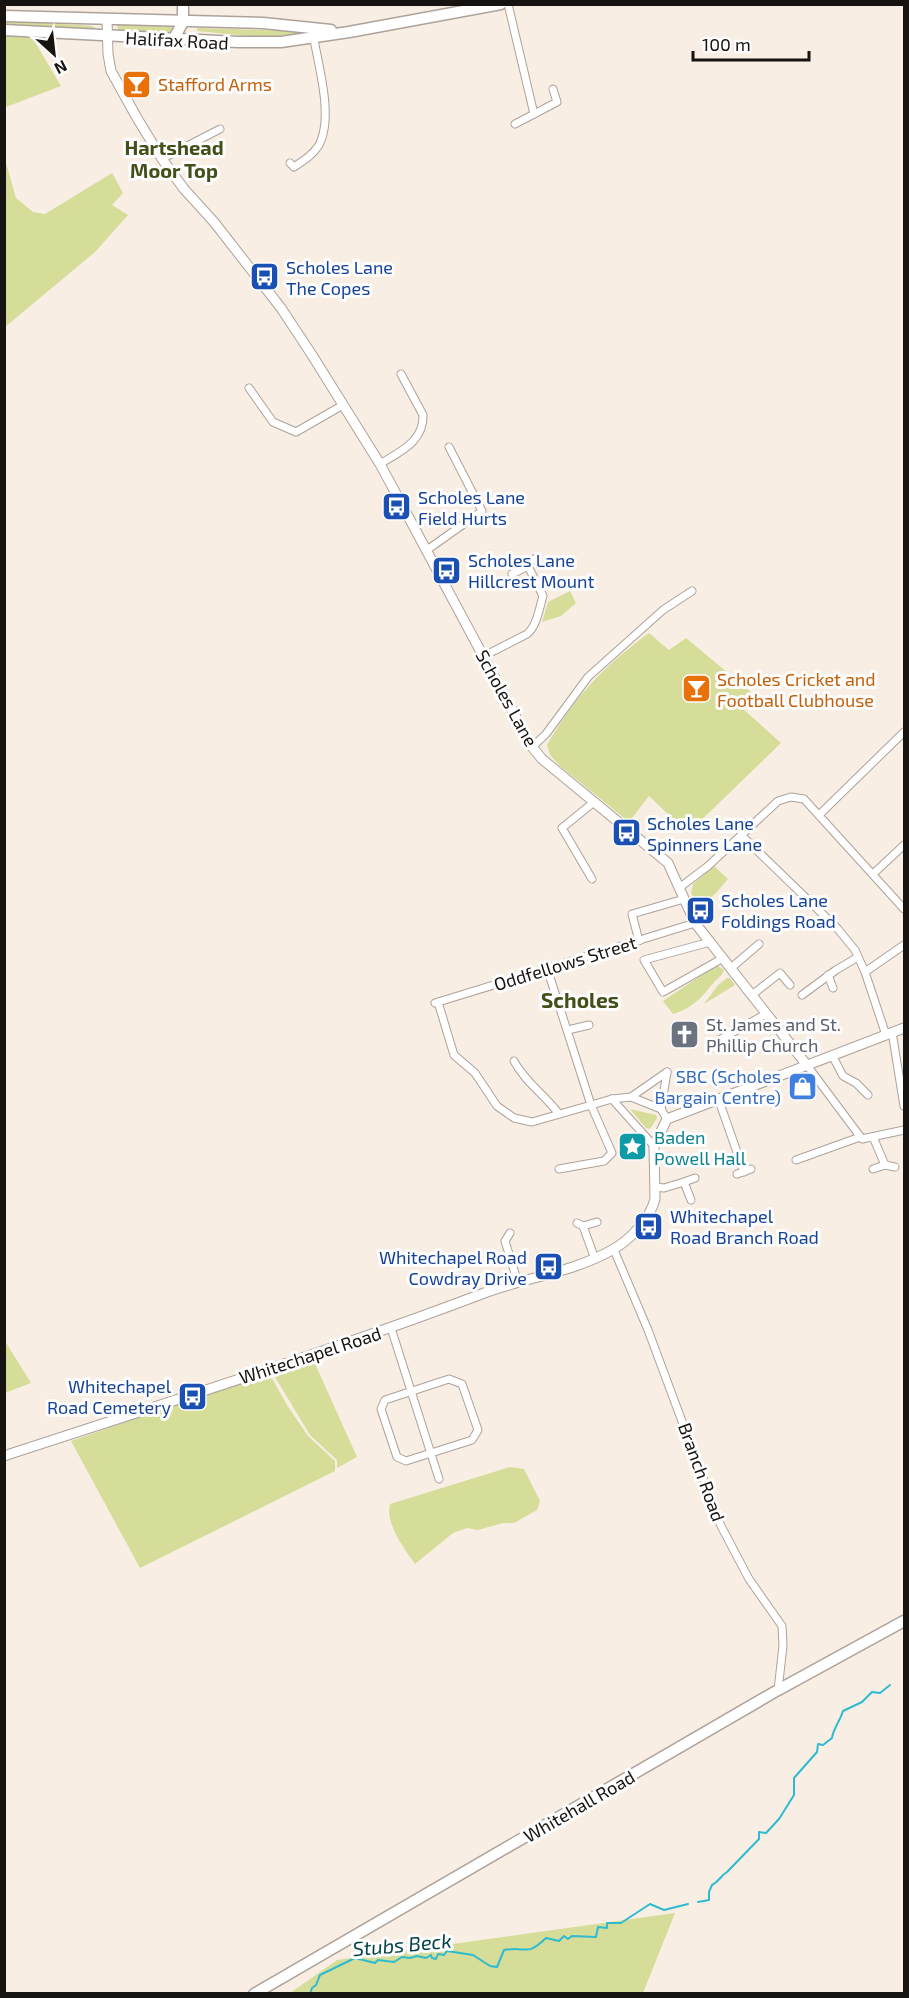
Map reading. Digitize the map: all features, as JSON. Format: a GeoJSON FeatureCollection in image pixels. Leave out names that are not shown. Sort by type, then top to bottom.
{"type":"FeatureCollection","features":[{"type":"Feature","properties":{"kind":"main road"},"geometry":{"type":"LineString","coordinates":[[173,39],[183,22],[183,4]]}},
{"type":"Feature","properties":{"kind":"main road","name":"Halifax Road"},"geometry":{"type":"LineString","coordinates":[[4,16],[263,23],[313,33],[349,32],[501,4]]}},
{"type":"Feature","properties":{"kind":"main road","name":"Scholes Lane"},"geometry":{"type":"LineString","coordinates":[[107,20],[111,71],[162,159],[281,308],[343,405],[380,464],[532,747],[542,759],[668,863],[695,923],[806,1064]]}},
{"type":"Feature","properties":{"kind":"main road"},"geometry":{"type":"LineString","coordinates":[[183,22],[190,31],[201,36],[218,37],[236,42]]}},
{"type":"Feature","properties":{"kind":"main road","name":"Halifax Road"},"geometry":{"type":"LineString","coordinates":[[4,30],[236,42],[281,42],[313,33]]}},
{"type":"Feature","properties":{"kind":"main road"},"geometry":{"type":"LineString","coordinates":[[654,1146],[667,1119],[904,1028]]}},
{"type":"Feature","properties":{"kind":"main road","name":"Whitechapel Road"},"geometry":{"type":"LineString","coordinates":[[4,1456],[391,1328],[518,1283],[595,1259],[614,1250],[627,1240],[647,1217],[653,1206],[654,1146]]}},
{"type":"Feature","properties":{"kind":"main road","name":"Whitehall Road"},"geometry":{"type":"LineString","coordinates":[[254,1994],[778,1690],[904,1621]]}},
{"type":"Feature","properties":{"kind":"street"},"geometry":{"type":"LineString","coordinates":[[508,4],[534,114]]}},
{"type":"Feature","properties":{"kind":"street"},"geometry":{"type":"LineString","coordinates":[[290,163],[294,167],[306,159],[317,148],[324,135],[326,110],[313,33]]}},
{"type":"Feature","properties":{"kind":"street"},"geometry":{"type":"LineString","coordinates":[[515,124],[559,105],[553,89]]}},
{"type":"Feature","properties":{"kind":"street"},"geometry":{"type":"LineString","coordinates":[[162,159],[220,129]]}},
{"type":"Feature","properties":{"kind":"street"},"geometry":{"type":"LineString","coordinates":[[380,464],[416,440],[423,421],[423,415],[401,374]]}},
{"type":"Feature","properties":{"kind":"street"},"geometry":{"type":"LineString","coordinates":[[249,388],[273,422],[296,432],[343,405]]}},
{"type":"Feature","properties":{"kind":"street"},"geometry":{"type":"LineString","coordinates":[[427,550],[482,511],[450,447]]}},
{"type":"Feature","properties":{"kind":"street"},"geometry":{"type":"LineString","coordinates":[[512,574],[528,566],[529,562],[536,558]]}},
{"type":"Feature","properties":{"kind":"street"},"geometry":{"type":"LineString","coordinates":[[484,656],[532,630],[543,596],[528,566]]}},
{"type":"Feature","properties":{"kind":"street"},"geometry":{"type":"LineString","coordinates":[[532,747],[546,734],[588,677],[663,610],[692,591]]}},
{"type":"Feature","properties":{"kind":"street"},"geometry":{"type":"LineString","coordinates":[[819,815],[904,732]]}},
{"type":"Feature","properties":{"kind":"street"},"geometry":{"type":"LineString","coordinates":[[679,888],[708,866],[778,801],[791,797],[804,799],[904,909]]}},
{"type":"Feature","properties":{"kind":"street"},"geometry":{"type":"LineString","coordinates":[[592,879],[562,828],[594,802]]}},
{"type":"Feature","properties":{"kind":"street"},"geometry":{"type":"LineString","coordinates":[[741,835],[837,928],[858,957],[889,1034],[904,1106]]}},
{"type":"Feature","properties":{"kind":"street"},"geometry":{"type":"LineString","coordinates":[[873,874],[904,845]]}},
{"type":"Feature","properties":{"kind":"street"},"geometry":{"type":"LineString","coordinates":[[639,941],[632,914],[684,899]]}},
{"type":"Feature","properties":{"kind":"street","name":"Oddfellows Street"},"geometry":{"type":"LineString","coordinates":[[559,1114],[532,1122],[514,1118],[497,1106],[475,1073],[454,1054],[436,1003],[695,923]]}},
{"type":"Feature","properties":{"kind":"street"},"geometry":{"type":"LineString","coordinates":[[710,942],[644,960],[663,992],[723,958]]}},
{"type":"Feature","properties":{"kind":"street"},"geometry":{"type":"LineString","coordinates":[[730,968],[759,944]]}},
{"type":"Feature","properties":{"kind":"street"},"geometry":{"type":"LineString","coordinates":[[865,972],[904,945]]}},
{"type":"Feature","properties":{"kind":"street"},"geometry":{"type":"LineString","coordinates":[[802,995],[828,975],[858,957]]}},
{"type":"Feature","properties":{"kind":"street"},"geometry":{"type":"LineString","coordinates":[[547,968],[591,1105],[612,1153],[604,1161],[559,1169]]}},
{"type":"Feature","properties":{"kind":"street"},"geometry":{"type":"LineString","coordinates":[[752,994],[780,973],[790,985]]}},
{"type":"Feature","properties":{"kind":"street"},"geometry":{"type":"LineString","coordinates":[[828,975],[833,988]]}},
{"type":"Feature","properties":{"kind":"street"},"geometry":{"type":"LineString","coordinates":[[712,1044],[766,1014]]}},
{"type":"Feature","properties":{"kind":"street"},"geometry":{"type":"LineString","coordinates":[[568,1030],[589,1025]]}},
{"type":"Feature","properties":{"kind":"street"},"geometry":{"type":"LineString","coordinates":[[832,1055],[843,1076],[856,1083],[868,1095]]}},
{"type":"Feature","properties":{"kind":"street"},"geometry":{"type":"LineString","coordinates":[[514,1061],[522,1075],[547,1098],[559,1114],[631,1096],[667,1072],[661,1108],[667,1119]]}},
{"type":"Feature","properties":{"kind":"street"},"geometry":{"type":"LineString","coordinates":[[806,1064],[860,1137]]}},
{"type":"Feature","properties":{"kind":"street"},"geometry":{"type":"LineString","coordinates":[[631,1096],[661,1108]]}},
{"type":"Feature","properties":{"kind":"street"},"geometry":{"type":"LineString","coordinates":[[718,1098],[744,1172]]}},
{"type":"Feature","properties":{"kind":"street"},"geometry":{"type":"LineString","coordinates":[[612,1100],[654,1146]]}},
{"type":"Feature","properties":{"kind":"street"},"geometry":{"type":"LineString","coordinates":[[796,1160],[860,1137],[862,1139],[904,1130]]}},
{"type":"Feature","properties":{"kind":"street"},"geometry":{"type":"LineString","coordinates":[[873,1137],[885,1165]]}},
{"type":"Feature","properties":{"kind":"street"},"geometry":{"type":"LineString","coordinates":[[873,1169],[885,1165],[895,1167]]}},
{"type":"Feature","properties":{"kind":"street"},"geometry":{"type":"LineString","coordinates":[[655,1187],[664,1188],[695,1178]]}},
{"type":"Feature","properties":{"kind":"street"},"geometry":{"type":"LineString","coordinates":[[684,1182],[691,1200]]}},
{"type":"Feature","properties":{"kind":"street"},"geometry":{"type":"LineString","coordinates":[[595,1259],[580,1225],[597,1222]]}},
{"type":"Feature","properties":{"kind":"street"},"geometry":{"type":"LineString","coordinates":[[510,1233],[505,1241],[518,1283]]}},
{"type":"Feature","properties":{"kind":"street","name":"Branch Road"},"geometry":{"type":"LineString","coordinates":[[614,1250],[648,1330],[721,1526],[749,1579],[782,1626],[783,1646],[778,1690]]}},
{"type":"Feature","properties":{"kind":"street"},"geometry":{"type":"LineString","coordinates":[[391,1328],[439,1479]]}},
{"type":"Feature","properties":{"kind":"street"},"geometry":{"type":"LineString","coordinates":[[449,1379],[462,1384],[478,1430],[472,1440],[406,1461],[397,1457],[381,1409],[385,1400],[411,1392],[449,1379]]}},
{"type":"Feature","properties":{"kind":"green space"},"geometry":{"type":"Polygon","coordinates":[[[4,20],[92,26],[97,29],[95,31],[5,26],[4,20]]]}},
{"type":"Feature","properties":{"kind":"green space"},"geometry":{"type":"Polygon","coordinates":[[[117,25],[170,26],[174,29],[172,34],[119,32],[117,25]]]}},
{"type":"Feature","properties":{"kind":"green space"},"geometry":{"type":"Polygon","coordinates":[[[197,28],[299,31],[301,34],[296,36],[247,36],[197,31],[197,28]]]}},
{"type":"Feature","properties":{"kind":"green space"},"geometry":{"type":"Polygon","coordinates":[[[5,30],[29,32],[61,86],[6,107],[5,110],[5,30]]]}},
{"type":"Feature","properties":{"kind":"green space"},"geometry":{"type":"Polygon","coordinates":[[[4,156],[16,198],[33,212],[45,214],[112,173],[123,193],[112,205],[128,215],[95,252],[5,327],[4,156]]]}},
{"type":"Feature","properties":{"kind":"green space"},"geometry":{"type":"Polygon","coordinates":[[[570,591],[576,603],[561,616],[542,622],[548,602],[570,591]]]}},
{"type":"Feature","properties":{"kind":"green space"},"geometry":{"type":"Polygon","coordinates":[[[649,633],[669,650],[686,638],[752,693],[741,707],[781,743],[688,833],[649,796],[629,822],[560,766],[550,755],[547,745],[569,711],[592,683],[604,670],[649,633]]]}},
{"type":"Feature","properties":{"kind":"green space"},"geometry":{"type":"Polygon","coordinates":[[[714,866],[728,879],[699,907],[691,893],[693,884],[714,866]]]}},
{"type":"Feature","properties":{"kind":"green space"},"geometry":{"type":"Polygon","coordinates":[[[717,965],[724,970],[706,992],[686,1009],[673,1014],[663,1001],[717,965]]]}},
{"type":"Feature","properties":{"kind":"green space"},"geometry":{"type":"Polygon","coordinates":[[[730,978],[735,985],[704,1004],[718,985],[730,978]]]}},
{"type":"Feature","properties":{"kind":"green space"},"geometry":{"type":"Polygon","coordinates":[[[630,1109],[656,1115],[657,1118],[650,1129],[646,1128],[630,1109]]]}},
{"type":"Feature","properties":{"kind":"green space"},"geometry":{"type":"Polygon","coordinates":[[[5,1341],[31,1383],[4,1393],[5,1341]]]}},
{"type":"Feature","properties":{"kind":"green space"},"geometry":{"type":"Polygon","coordinates":[[[312,1357],[357,1457],[337,1468],[337,1460],[310,1435],[272,1372],[312,1357]]]}},
{"type":"Feature","properties":{"kind":"green space"},"geometry":{"type":"Polygon","coordinates":[[[269,1373],[308,1436],[335,1461],[335,1471],[140,1568],[71,1441],[269,1373]]]}},
{"type":"Feature","properties":{"kind":"green space"},"geometry":{"type":"Polygon","coordinates":[[[510,1467],[524,1469],[540,1501],[537,1510],[514,1523],[503,1523],[478,1530],[467,1528],[453,1533],[415,1564],[393,1528],[389,1512],[390,1504],[510,1467]]]}},
{"type":"Feature","properties":{"kind":"green space"},"geometry":{"type":"Polygon","coordinates":[[[675,1913],[643,1993],[290,1993],[337,1960],[675,1913]]]}},
{"type":"Feature","properties":{"kind":"waterway","name":"Stubs Beck"},"geometry":{"type":"LineString","coordinates":[[698,1902],[709,1900],[712,1885],[759,1839],[759,1832],[766,1833],[779,1819],[794,1795],[794,1778],[817,1752],[818,1744],[823,1745],[832,1738],[843,1711],[862,1702],[872,1692],[880,1693],[890,1685]]}},
{"type":"Feature","properties":{"kind":"waterway","name":"Stubs Beck"},"geometry":{"type":"LineString","coordinates":[[310,1994],[320,1975],[355,1958],[375,1963],[378,1960],[394,1962],[402,1957],[426,1958],[431,1955],[436,1959],[438,1954],[444,1955],[447,1951],[473,1955],[490,1966],[497,1967],[504,1950],[530,1949],[546,1938],[559,1941],[564,1936],[568,1939],[572,1936],[596,1937],[598,1927],[607,1928],[607,1923],[621,1923],[650,1904],[664,1910],[688,1904]]}},
{"type":"Feature","properties":{"kind":"place","name":"Stafford Arms"},"geometry":{"type":"Point","coordinates":[137,84]}},
{"type":"Feature","properties":{"kind":"place","name":"Scholes Lane The Copes"},"geometry":{"type":"Point","coordinates":[265,277]}},
{"type":"Feature","properties":{"kind":"place","name":"Scholes Lane Field Hurts"},"geometry":{"type":"Point","coordinates":[397,507]}},
{"type":"Feature","properties":{"kind":"place","name":"Scholes Lane Hillcrest Mount"},"geometry":{"type":"Point","coordinates":[447,570]}},
{"type":"Feature","properties":{"kind":"place","name":"Scholes Cricket and Football Clubhouse"},"geometry":{"type":"Point","coordinates":[696,689]}},
{"type":"Feature","properties":{"kind":"place","name":"Scholes Lane Spinners Lane"},"geometry":{"type":"Point","coordinates":[626,833]}},
{"type":"Feature","properties":{"kind":"place","name":"Scholes Lane Foldings Road"},"geometry":{"type":"Point","coordinates":[700,910]}},
{"type":"Feature","properties":{"kind":"place","name":"St. James and St. Phillip Church"},"geometry":{"type":"Point","coordinates":[685,1034]}},
{"type":"Feature","properties":{"kind":"place","name":"SBC (Scholes Bargain Centre)"},"geometry":{"type":"Point","coordinates":[802,1086]}},
{"type":"Feature","properties":{"kind":"place","name":"Baden Powell Hall"},"geometry":{"type":"Point","coordinates":[633,1147]}},
{"type":"Feature","properties":{"kind":"place","name":"Whitechapel Road Branch Road"},"geometry":{"type":"Point","coordinates":[649,1226]}},
{"type":"Feature","properties":{"kind":"place","name":"Whitechapel Road Cowdray Drive"},"geometry":{"type":"Point","coordinates":[548,1267]}},
{"type":"Feature","properties":{"kind":"place","name":"Whitechapel Road Cemetery"},"geometry":{"type":"Point","coordinates":[192,1396]}},
{"type":"Feature","properties":{"kind":"district","name":"Hartshead Moor Top"},"geometry":{"type":"Point","coordinates":[174,158]}},
{"type":"Feature","properties":{"kind":"district","name":"Scholes"},"geometry":{"type":"Point","coordinates":[580,999]}}]}
